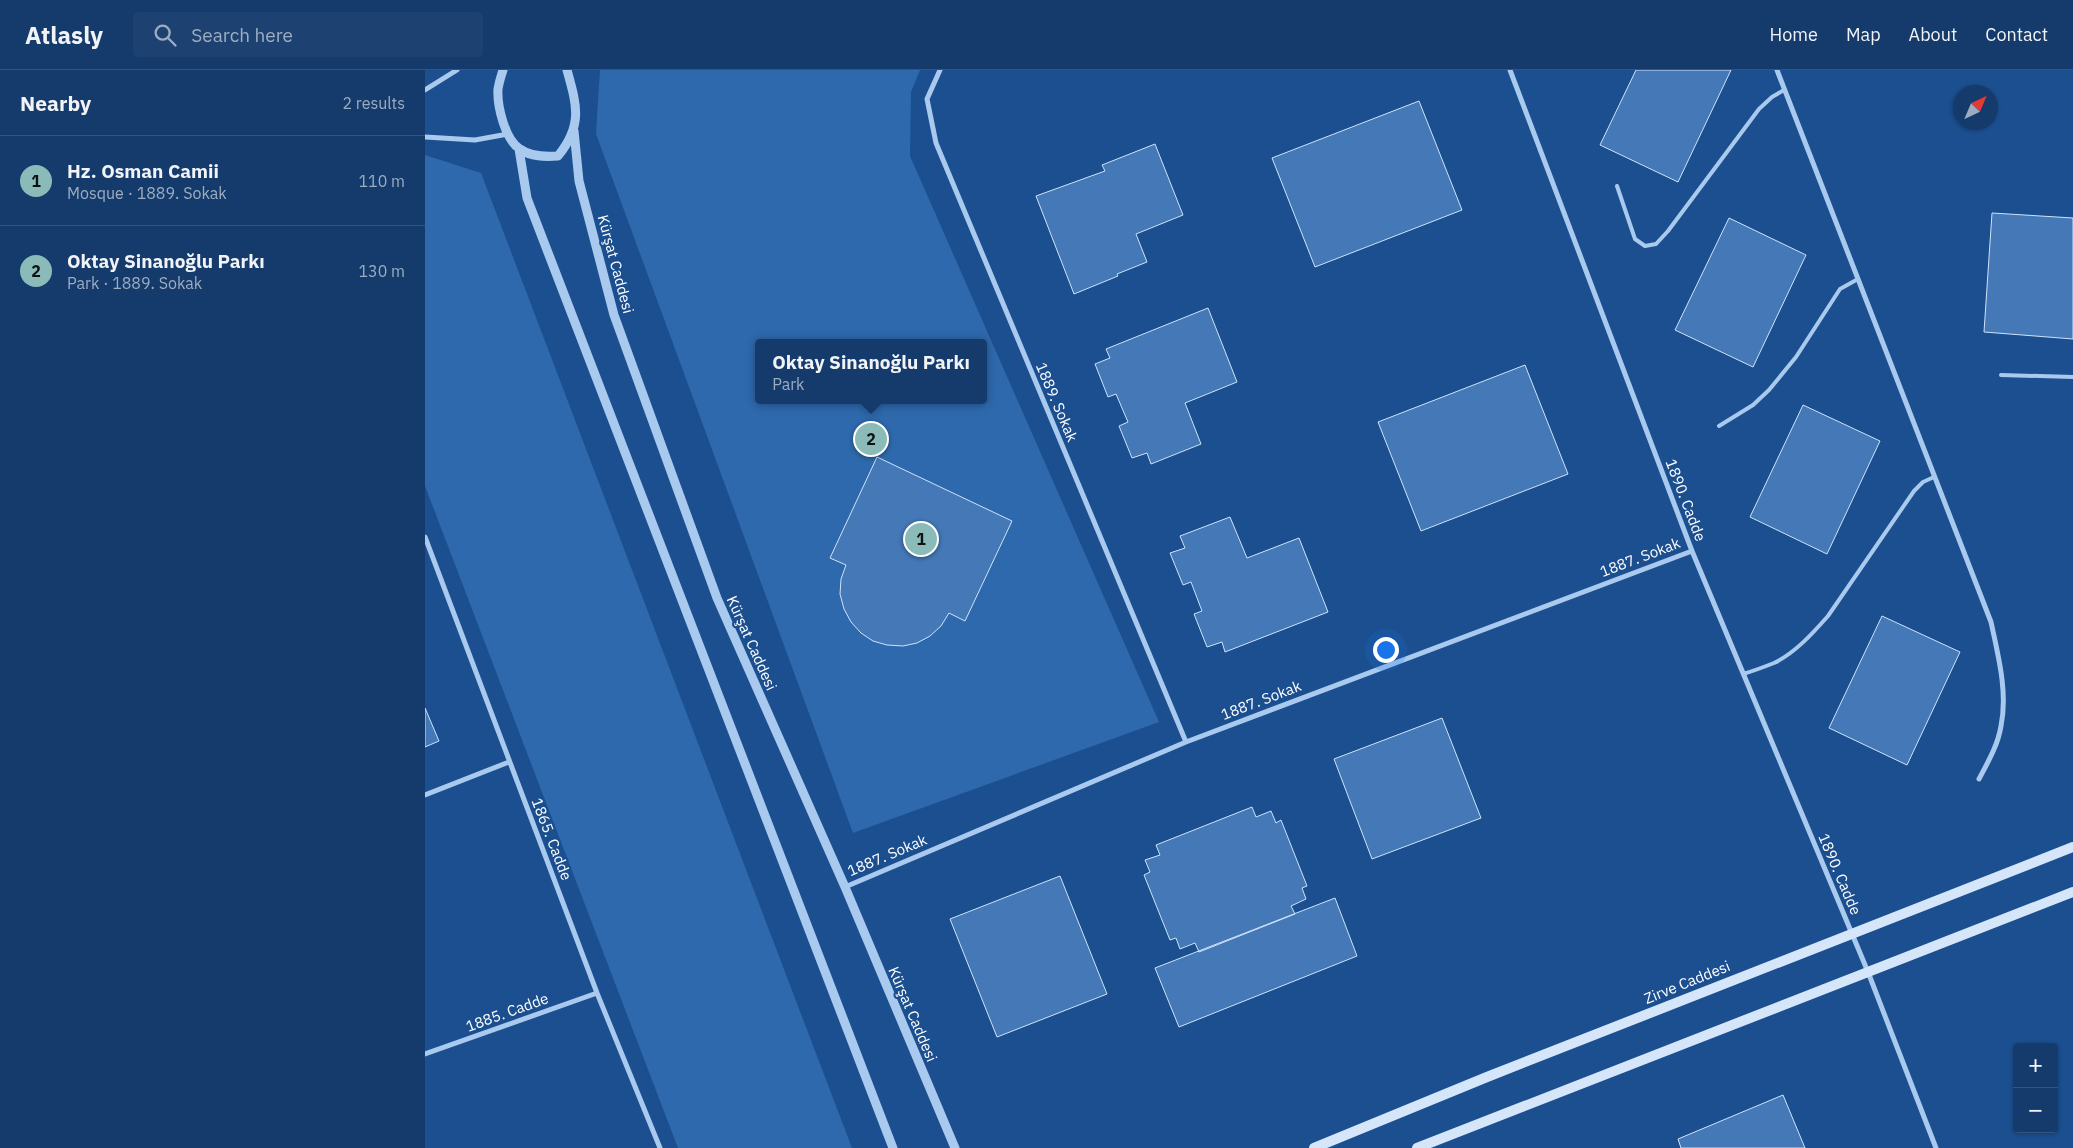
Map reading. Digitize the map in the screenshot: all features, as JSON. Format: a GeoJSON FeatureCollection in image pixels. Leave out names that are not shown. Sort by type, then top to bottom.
{"type":"FeatureCollection","features":[{"type":"Feature","properties":{"kind":"main road","name":"Zirve Caddesi"},"geometry":{"type":"LineString","coordinates":[[1314,1148],[1851,933],[2073,847]]}},
{"type":"Feature","properties":{"kind":"main road"},"geometry":{"type":"LineString","coordinates":[[1417,1148],[2073,892]]}},
{"type":"Feature","properties":{"kind":"street"},"geometry":{"type":"LineString","coordinates":[[425,90],[457,70]]}},
{"type":"Feature","properties":{"kind":"street"},"geometry":{"type":"LineString","coordinates":[[503,70],[498,88],[499,111],[508,134],[519,149],[527,198],[893,1148]]}},
{"type":"Feature","properties":{"kind":"street","name":"Kürşat Caddesi"},"geometry":{"type":"LineString","coordinates":[[567,70],[575,102],[574,131],[579,180],[614,314],[717,598],[845,887],[955,1148]]}},
{"type":"Feature","properties":{"kind":"street","name":"1889. Sokak"},"geometry":{"type":"LineString","coordinates":[[940,70],[927,99],[936,143],[1186,742]]}},
{"type":"Feature","properties":{"kind":"street","name":"1890. Cadde"},"geometry":{"type":"LineString","coordinates":[[1510,70],[1692,551],[1868,972],[1936,1148]]}},
{"type":"Feature","properties":{"kind":"street"},"geometry":{"type":"LineString","coordinates":[[1777,70],[1991,622],[1999,657],[2003,704],[2001,726],[1992,754],[1979,779]]}},
{"type":"Feature","properties":{"kind":"street"},"geometry":{"type":"LineString","coordinates":[[519,149],[542,157],[558,156],[574,131]]}},
{"type":"Feature","properties":{"kind":"street"},"geometry":{"type":"LineString","coordinates":[[425,137],[475,140],[508,134]]}},
{"type":"Feature","properties":{"kind":"street","name":"1865. Cadde"},"geometry":{"type":"LineString","coordinates":[[425,537],[597,993],[660,1148]]}},
{"type":"Feature","properties":{"kind":"street","name":"1887. Sokak"},"geometry":{"type":"LineString","coordinates":[[845,887],[1186,742],[1692,551]]}},
{"type":"Feature","properties":{"kind":"street"},"geometry":{"type":"LineString","coordinates":[[425,794],[509,762]]}},
{"type":"Feature","properties":{"kind":"street","name":"1885. Cadde"},"geometry":{"type":"LineString","coordinates":[[425,1054],[597,993]]}},
{"type":"Feature","properties":{"kind":"lane"},"geometry":{"type":"LineString","coordinates":[[1617,186],[1635,239],[1645,246],[1656,244],[1668,232],[1759,109],[1772,97],[1784,90]]}},
{"type":"Feature","properties":{"kind":"lane"},"geometry":{"type":"LineString","coordinates":[[1719,426],[1753,405],[1769,390],[1796,357],[1836,294],[1846,285],[1858,279]]}},
{"type":"Feature","properties":{"kind":"lane"},"geometry":{"type":"LineString","coordinates":[[2001,375],[2073,378]]}},
{"type":"Feature","properties":{"kind":"lane"},"geometry":{"type":"LineString","coordinates":[[1743,674],[1775,662],[1815,631],[1828,616],[1914,490],[1923,482],[1934,477]]}},
{"type":"Feature","properties":{"kind":"shaded area"},"geometry":{"type":"Polygon","coordinates":[[[600,70],[920,70],[911,92],[910,156],[1159,722],[853,833],[596,134],[600,70]]]}},
{"type":"Feature","properties":{"kind":"shaded area"},"geometry":{"type":"Polygon","coordinates":[[[425,155],[481,173],[852,1148],[678,1148],[425,486],[425,155]]]}},
{"type":"Feature","properties":{"kind":"building"},"geometry":{"type":"Polygon","coordinates":[[[1636,70],[1731,70],[1678,182],[1600,145],[1636,70]]]}},
{"type":"Feature","properties":{"kind":"building"},"geometry":{"type":"Polygon","coordinates":[[[1419,101],[1462,210],[1315,267],[1272,158],[1419,101]]]}},
{"type":"Feature","properties":{"kind":"building"},"geometry":{"type":"Polygon","coordinates":[[[1155,144],[1183,215],[1136,234],[1147,262],[1074,294],[1036,196],[1105,171],[1102,165],[1155,144]]]}},
{"type":"Feature","properties":{"kind":"building"},"geometry":{"type":"Polygon","coordinates":[[[1992,213],[2073,218],[2073,339],[1984,332],[1992,213]]]}},
{"type":"Feature","properties":{"kind":"building"},"geometry":{"type":"Polygon","coordinates":[[[1729,218],[1806,255],[1753,367],[1675,330],[1729,218]]]}},
{"type":"Feature","properties":{"kind":"building"},"geometry":{"type":"Polygon","coordinates":[[[1208,308],[1237,382],[1185,403],[1201,444],[1151,464],[1147,453],[1132,458],[1119,426],[1128,422],[1116,394],[1108,397],[1095,364],[1110,358],[1106,349],[1208,308]]]}},
{"type":"Feature","properties":{"kind":"building"},"geometry":{"type":"Polygon","coordinates":[[[1525,365],[1568,474],[1421,531],[1378,422],[1525,365]]]}},
{"type":"Feature","properties":{"kind":"building"},"geometry":{"type":"Polygon","coordinates":[[[1803,405],[1880,441],[1827,554],[1750,517],[1803,405]]]}},
{"type":"Feature","properties":{"kind":"building"},"geometry":{"type":"Polygon","coordinates":[[[877,457],[1012,521],[965,621],[949,613],[941,626],[930,636],[917,643],[903,646],[887,645],[873,641],[861,633],[851,622],[844,609],[840,594],[841,579],[846,565],[830,558],[877,457]]]}},
{"type":"Feature","properties":{"kind":"building"},"geometry":{"type":"Polygon","coordinates":[[[1230,517],[1247,558],[1299,538],[1328,612],[1225,652],[1222,642],[1207,647],[1194,614],[1202,611],[1191,582],[1183,585],[1170,553],[1185,548],[1180,536],[1230,517]]]}},
{"type":"Feature","properties":{"kind":"building"},"geometry":{"type":"Polygon","coordinates":[[[1882,616],[1960,652],[1907,765],[1829,728],[1882,616]]]}},
{"type":"Feature","properties":{"kind":"building"},"geometry":{"type":"Polygon","coordinates":[[[425,708],[439,741],[425,747],[425,708]]]}},
{"type":"Feature","properties":{"kind":"building"},"geometry":{"type":"Polygon","coordinates":[[[1442,718],[1481,818],[1372,859],[1334,759],[1442,718]]]}},
{"type":"Feature","properties":{"kind":"building"},"geometry":{"type":"Polygon","coordinates":[[[1252,807],[1256,817],[1271,811],[1276,823],[1281,820],[1307,886],[1302,888],[1306,899],[1291,906],[1295,914],[1199,952],[1195,943],[1180,949],[1176,938],[1170,940],[1144,875],[1150,872],[1145,860],[1160,855],[1156,845],[1252,807]]]}},
{"type":"Feature","properties":{"kind":"building"},"geometry":{"type":"Polygon","coordinates":[[[1060,876],[1107,994],[997,1037],[950,919],[1060,876]]]}},
{"type":"Feature","properties":{"kind":"building"},"geometry":{"type":"Polygon","coordinates":[[[1335,898],[1357,956],[1179,1027],[1155,968],[1335,898]]]}},
{"type":"Feature","properties":{"kind":"building"},"geometry":{"type":"Polygon","coordinates":[[[1783,1095],[1805,1148],[1681,1148],[1678,1139],[1783,1095]]]}},
{"type":"Feature","properties":{"kind":"place","name":"Oktay Sinanoğlu Parkı"},"geometry":{"type":"Point","coordinates":[871,439]}},
{"type":"Feature","properties":{"kind":"place","name":"Hz. Osman Camii"},"geometry":{"type":"Point","coordinates":[921,539]}}]}
